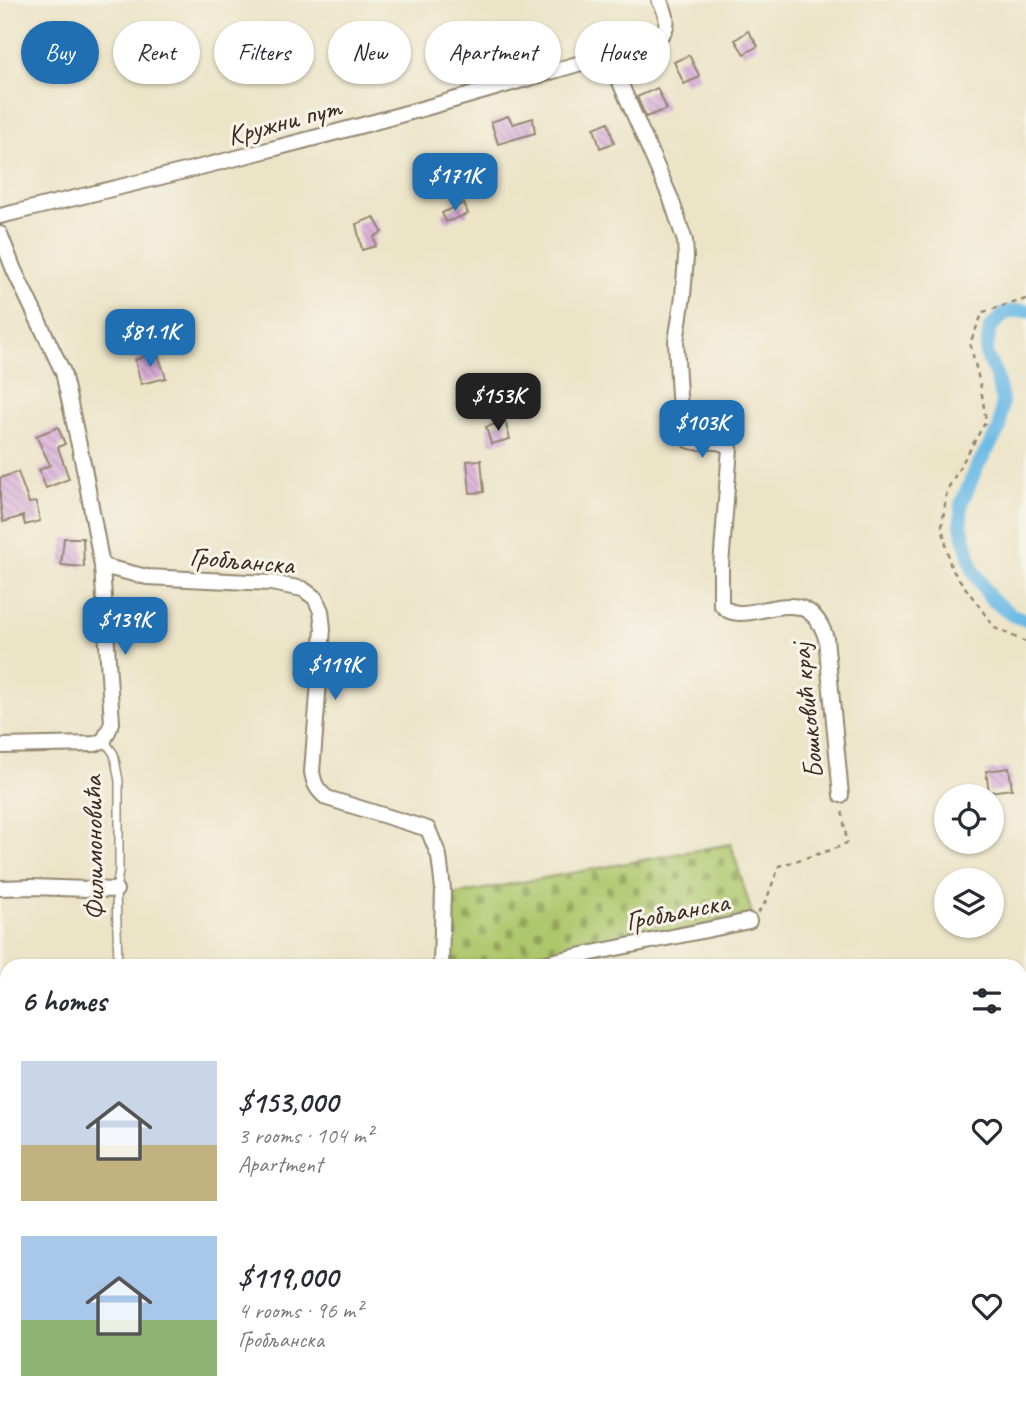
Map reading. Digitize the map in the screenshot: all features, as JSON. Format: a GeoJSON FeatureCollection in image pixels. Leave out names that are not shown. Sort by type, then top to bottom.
{"type":"FeatureCollection","features":[{"type":"Feature","properties":{"kind":"street","name":"Кружни пут"},"geometry":{"type":"LineString","coordinates":[[659,0],[666,11],[666,21]]}},
{"type":"Feature","properties":{"kind":"street","name":"Кружни пут"},"geometry":{"type":"LineString","coordinates":[[0,216],[205,167],[407,114],[575,65]]}},
{"type":"Feature","properties":{"kind":"street","name":"Бошковић крај"},"geometry":{"type":"LineString","coordinates":[[621,84],[671,199],[685,241],[683,296],[676,342],[681,431],[689,441],[720,442],[730,449],[721,604],[726,610],[738,613],[783,606],[802,608],[815,616],[822,626],[826,638],[841,795]]}},
{"type":"Feature","properties":{"kind":"street"},"geometry":{"type":"LineString","coordinates":[[0,234],[14,270],[63,372],[102,566]]}},
{"type":"Feature","properties":{"kind":"street","name":"Филимоновића"},"geometry":{"type":"LineString","coordinates":[[102,566],[112,723],[104,740]]}},
{"type":"Feature","properties":{"kind":"street","name":"Гробљанска"},"geometry":{"type":"LineString","coordinates":[[102,566],[147,576],[271,583],[303,589],[315,598],[321,611],[323,629],[313,782],[318,791],[327,798],[428,829],[439,856],[443,889],[441,959]]}},
{"type":"Feature","properties":{"kind":"street"},"geometry":{"type":"LineString","coordinates":[[0,746],[95,744],[104,740]]}},
{"type":"Feature","properties":{"kind":"street"},"geometry":{"type":"LineString","coordinates":[[0,888],[117,890]]}},
{"type":"Feature","properties":{"kind":"street","name":"Гробљанска"},"geometry":{"type":"LineString","coordinates":[[562,959],[671,939],[749,921]]}},
{"type":"Feature","properties":{"kind":"lane","name":"Филимоновића"},"geometry":{"type":"LineString","coordinates":[[104,740],[114,754],[119,781],[118,959]]}},
{"type":"Feature","properties":{"kind":"path"},"geometry":{"type":"LineString","coordinates":[[1026,299],[983,312],[970,343],[986,421],[947,490],[942,526],[951,568],[995,628],[1026,642]]}},
{"type":"Feature","properties":{"kind":"path"},"geometry":{"type":"LineString","coordinates":[[749,921],[766,901],[779,866],[847,843],[841,795]]}},
{"type":"Feature","properties":{"kind":"green space"},"geometry":{"type":"Polygon","coordinates":[[[731,844],[752,914],[565,956],[542,959],[451,959],[451,895],[731,844]]]}},
{"type":"Feature","properties":{"kind":"building"},"geometry":{"type":"Polygon","coordinates":[[[748,31],[758,46],[744,54],[735,40],[748,31]]]}},
{"type":"Feature","properties":{"kind":"building"},"geometry":{"type":"Polygon","coordinates":[[[689,55],[700,77],[684,84],[674,62],[689,55]]]}},
{"type":"Feature","properties":{"kind":"building"},"geometry":{"type":"Polygon","coordinates":[[[657,88],[667,109],[646,117],[637,97],[657,88]]]}},
{"type":"Feature","properties":{"kind":"building"},"geometry":{"type":"Polygon","coordinates":[[[508,116],[513,124],[533,118],[535,133],[498,144],[491,122],[508,116]]]}},
{"type":"Feature","properties":{"kind":"building"},"geometry":{"type":"Polygon","coordinates":[[[608,122],[614,143],[600,148],[594,128],[608,122]]]}},
{"type":"Feature","properties":{"kind":"building"},"geometry":{"type":"Polygon","coordinates":[[[464,203],[468,214],[446,222],[442,213],[464,203]]]}},
{"type":"Feature","properties":{"kind":"building"},"geometry":{"type":"Polygon","coordinates":[[[374,217],[382,232],[374,237],[376,246],[362,250],[356,224],[374,217]]]}},
{"type":"Feature","properties":{"kind":"building"},"geometry":{"type":"Polygon","coordinates":[[[157,352],[166,378],[141,384],[135,360],[157,352]]]}},
{"type":"Feature","properties":{"kind":"building"},"geometry":{"type":"Polygon","coordinates":[[[505,421],[510,439],[491,444],[486,427],[505,421]]]}},
{"type":"Feature","properties":{"kind":"building"},"geometry":{"type":"Polygon","coordinates":[[[58,427],[65,444],[58,447],[69,479],[46,488],[39,470],[50,465],[36,436],[58,427]]]}},
{"type":"Feature","properties":{"kind":"building"},"geometry":{"type":"Polygon","coordinates":[[[481,460],[484,492],[470,493],[467,461],[481,460]]]}},
{"type":"Feature","properties":{"kind":"building"},"geometry":{"type":"Polygon","coordinates":[[[18,472],[29,503],[36,502],[40,521],[25,525],[23,516],[3,522],[0,478],[18,472]]]}},
{"type":"Feature","properties":{"kind":"building"},"geometry":{"type":"Polygon","coordinates":[[[64,538],[83,538],[84,567],[61,565],[64,538]]]}},
{"type":"Feature","properties":{"kind":"building"},"geometry":{"type":"Polygon","coordinates":[[[1009,768],[1012,789],[1004,790],[1004,784],[988,784],[986,771],[1009,768]]]}},
{"type":"Feature","properties":{"kind":"waterway"},"geometry":{"type":"LineString","coordinates":[[1026,311],[1005,313],[990,328],[986,354],[996,375],[1002,400],[1000,428],[978,465],[961,504],[961,525],[973,570],[990,598],[1012,615],[1026,620]]}}]}
